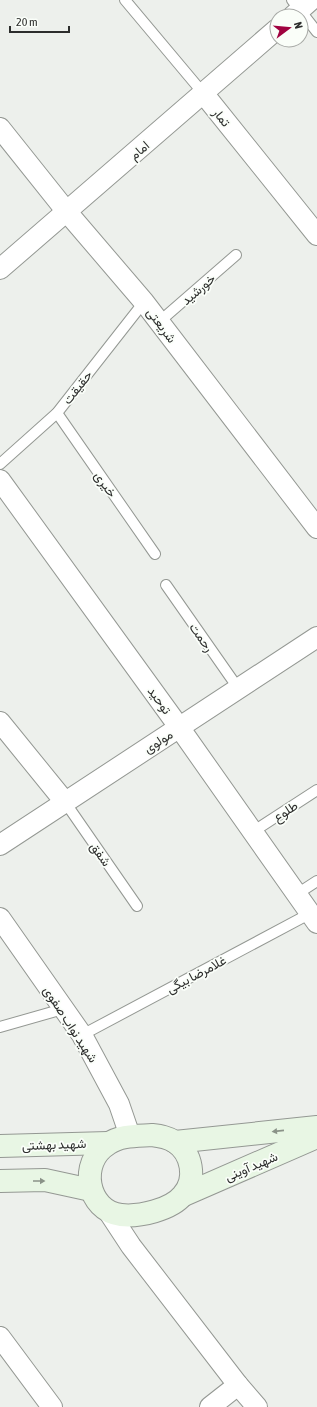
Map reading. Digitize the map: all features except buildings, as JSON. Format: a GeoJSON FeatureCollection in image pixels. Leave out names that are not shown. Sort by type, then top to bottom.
{"type":"FeatureCollection","features":[{"type":"Feature","properties":{"kind":"street","name":"امام"},"geometry":{"type":"LineString","coordinates":[[0,269],[269,36]]}},
{"type":"Feature","properties":{"kind":"street","name":"تمار"},"geometry":{"type":"LineString","coordinates":[[203,93],[317,235]]}},
{"type":"Feature","properties":{"kind":"street","name":"شریعتی"},"geometry":{"type":"LineString","coordinates":[[0,128],[67,212],[144,302],[317,528]]}},
{"type":"Feature","properties":{"kind":"street","name":"توحید"},"geometry":{"type":"LineString","coordinates":[[0,480],[180,727],[314,918]]}},
{"type":"Feature","properties":{"kind":"street","name":"مولوی"},"geometry":{"type":"LineString","coordinates":[[0,845],[317,637]]}},
{"type":"Feature","properties":{"kind":"street"},"geometry":{"type":"LineString","coordinates":[[0,722],[65,802]]}},
{"type":"Feature","properties":{"kind":"street","name":"شهید نواب صفوی"},"geometry":{"type":"LineString","coordinates":[[0,918],[82,1035],[119,1104],[130,1136]]}},
{"type":"Feature","properties":{"kind":"street"},"geometry":{"type":"LineString","coordinates":[[108,1211],[121,1215],[143,1214],[175,1203],[184,1195],[190,1184],[191,1172],[189,1160],[184,1150],[175,1142],[164,1137],[152,1135],[130,1136],[108,1143],[98,1152],[91,1163],[89,1177],[91,1190],[98,1202],[108,1211],[131,1246],[238,1385],[257,1407]]}},
{"type":"Feature","properties":{"kind":"street","name":"شهید آوینی"},"geometry":{"type":"LineString","coordinates":[[175,1142],[316,1138]]}},
{"type":"Feature","properties":{"kind":"street","name":"شهید آوینی"},"geometry":{"type":"LineString","coordinates":[[184,1195],[316,1138]]}},
{"type":"Feature","properties":{"kind":"street","name":"شهید بهشتی"},"geometry":{"type":"LineString","coordinates":[[0,1146],[108,1143]]}},
{"type":"Feature","properties":{"kind":"street"},"geometry":{"type":"LineString","coordinates":[[0,1181],[45,1180],[91,1190]]}},
{"type":"Feature","properties":{"kind":"street"},"geometry":{"type":"LineString","coordinates":[[0,1337],[52,1407]]}},
{"type":"Feature","properties":{"kind":"street"},"geometry":{"type":"LineString","coordinates":[[210,1407],[238,1385]]}},
{"type":"Feature","properties":{"kind":"lane","name":"تمار"},"geometry":{"type":"LineString","coordinates":[[124,0],[203,93]]}},
{"type":"Feature","properties":{"kind":"lane"},"geometry":{"type":"LineString","coordinates":[[299,6],[317,32]]}},
{"type":"Feature","properties":{"kind":"lane","name":"خورشید"},"geometry":{"type":"LineString","coordinates":[[159,322],[236,255]]}},
{"type":"Feature","properties":{"kind":"lane","name":"حقیقت"},"geometry":{"type":"LineString","coordinates":[[0,464],[57,413],[144,302]]}},
{"type":"Feature","properties":{"kind":"lane","name":"خیری"},"geometry":{"type":"LineString","coordinates":[[57,413],[155,554]]}},
{"type":"Feature","properties":{"kind":"lane","name":"رحمت"},"geometry":{"type":"LineString","coordinates":[[166,585],[238,688]]}},
{"type":"Feature","properties":{"kind":"lane","name":"طلوع"},"geometry":{"type":"LineString","coordinates":[[254,831],[317,790]]}},
{"type":"Feature","properties":{"kind":"lane","name":"شفق"},"geometry":{"type":"LineString","coordinates":[[65,802],[137,906]]}},
{"type":"Feature","properties":{"kind":"lane"},"geometry":{"type":"LineString","coordinates":[[297,894],[317,881]]}},
{"type":"Feature","properties":{"kind":"lane","name":"غلامرضا بیگی"},"geometry":{"type":"LineString","coordinates":[[82,1035],[314,918]]}},
{"type":"Feature","properties":{"kind":"lane"},"geometry":{"type":"LineString","coordinates":[[0,1027],[63,1009]]}}]}
